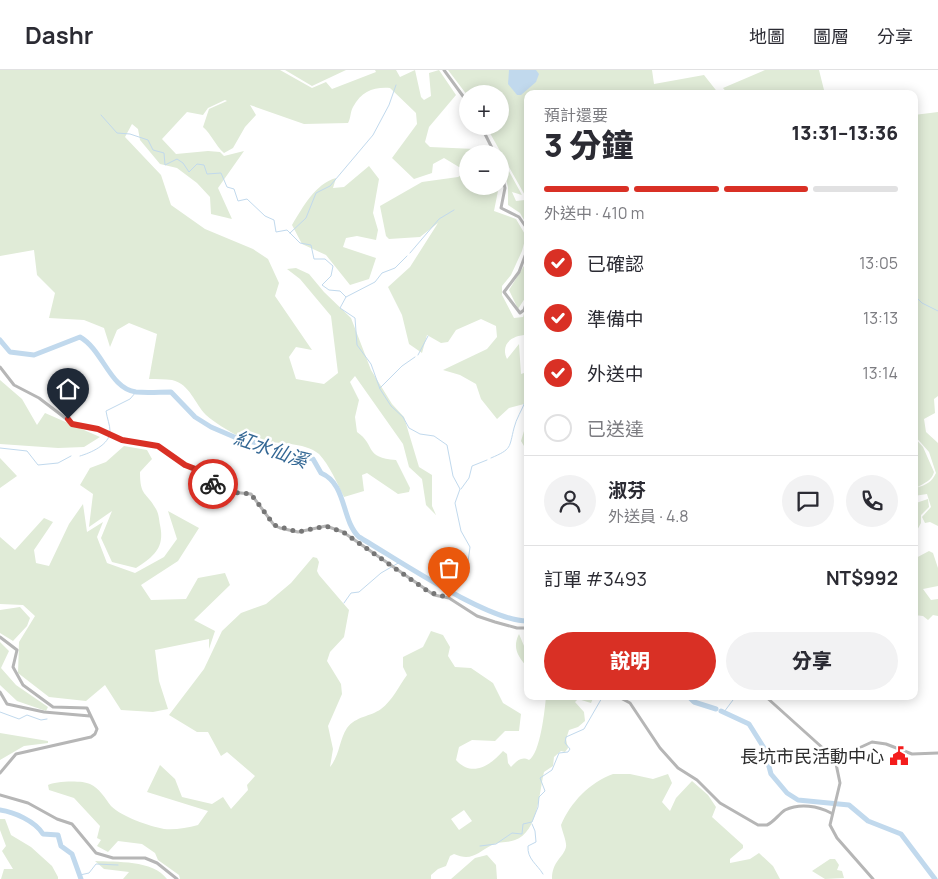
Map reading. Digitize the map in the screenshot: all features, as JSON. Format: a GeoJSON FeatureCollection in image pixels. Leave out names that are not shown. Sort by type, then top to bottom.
{"type":"FeatureCollection","features":[{"type":"Feature","properties":{"kind":"street"},"geometry":{"type":"LineString","coordinates":[[444,70],[459,91]]}},
{"type":"Feature","properties":{"kind":"street"},"geometry":{"type":"LineString","coordinates":[[503,195],[501,208],[519,217],[524,224]]}},
{"type":"Feature","properties":{"kind":"street"},"geometry":{"type":"LineString","coordinates":[[524,259],[519,272],[504,292],[520,313],[524,310]]}},
{"type":"Feature","properties":{"kind":"street"},"geometry":{"type":"LineString","coordinates":[[0,367],[14,385],[39,398],[72,424],[110,434],[122,440],[144,445],[154,444],[165,449],[185,465],[198,470],[221,491],[251,494],[274,525],[280,528],[298,532],[326,526],[343,532],[434,595],[449,598],[477,616],[517,628],[524,628]]}},
{"type":"Feature","properties":{"kind":"street"},"geometry":{"type":"LineString","coordinates":[[0,637],[17,650],[13,667],[17,677],[30,691],[42,696],[53,707],[64,705],[87,708],[95,723],[95,734],[42,750],[16,754],[0,773]]}},
{"type":"Feature","properties":{"kind":"street"},"geometry":{"type":"LineString","coordinates":[[0,692],[7,704],[44,712],[90,716]]}},
{"type":"Feature","properties":{"kind":"street"},"geometry":{"type":"LineString","coordinates":[[624,700],[630,704],[660,748],[678,768],[697,780],[720,803],[758,825],[767,826],[784,811],[795,806],[823,809],[832,812]]}},
{"type":"Feature","properties":{"kind":"street"},"geometry":{"type":"LineString","coordinates":[[769,700],[835,759],[840,776],[830,825],[832,831],[873,879]]}},
{"type":"Feature","properties":{"kind":"street"},"geometry":{"type":"LineString","coordinates":[[835,759],[872,742],[886,744],[912,754],[938,754]]}},
{"type":"Feature","properties":{"kind":"street"},"geometry":{"type":"LineString","coordinates":[[0,795],[28,803],[57,819],[72,824],[96,854],[104,857],[146,858],[157,863],[177,879]]}},
{"type":"Feature","properties":{"kind":"green space"},"geometry":{"type":"Polygon","coordinates":[[[0,70],[280,70],[312,88],[326,82],[332,89],[376,72],[375,70],[396,70],[400,77],[415,70],[421,97],[424,100],[431,96],[429,73],[439,70],[456,95],[429,127],[425,142],[430,147],[459,148],[459,167],[444,158],[433,164],[432,173],[414,179],[392,158],[417,124],[416,113],[390,88],[373,89],[360,97],[351,111],[348,123],[304,124],[250,105],[256,115],[245,127],[233,148],[224,153],[203,127],[209,109],[227,101],[225,100],[208,108],[203,115],[187,112],[162,139],[176,154],[208,151],[220,152],[224,156],[244,151],[218,188],[232,219],[211,214],[210,197],[197,183],[177,168],[160,164],[140,140],[138,129],[132,124],[125,137],[161,175],[171,205],[205,229],[253,249],[268,259],[279,283],[275,296],[312,350],[296,347],[289,357],[296,379],[324,384],[338,373],[331,316],[300,279],[287,269],[296,268],[309,274],[324,292],[351,318],[371,370],[392,404],[404,417],[419,467],[432,475],[432,506],[436,515],[426,505],[422,479],[409,467],[403,444],[355,376],[350,382],[359,400],[355,417],[357,432],[379,457],[396,460],[410,488],[409,492],[398,494],[367,473],[362,475],[364,491],[344,497],[327,464],[319,454],[311,449],[291,444],[257,441],[238,436],[206,415],[188,390],[178,382],[149,379],[157,334],[129,323],[117,330],[110,347],[104,328],[84,320],[49,318],[55,293],[37,275],[34,250],[0,256],[0,70]]]}},
{"type":"Feature","properties":{"kind":"green space"},"geometry":{"type":"Polygon","coordinates":[[[285,70],[346,70],[312,86],[285,70]]]}},
{"type":"Feature","properties":{"kind":"green space"},"geometry":{"type":"Polygon","coordinates":[[[448,70],[652,70],[654,84],[704,75],[716,90],[524,90],[524,194],[509,167],[509,145],[497,145],[491,135],[509,135],[509,85],[459,85],[448,70]]]}},
{"type":"Feature","properties":{"kind":"green space"},"geometry":{"type":"Polygon","coordinates":[[[765,70],[819,70],[824,90],[725,90],[723,88],[765,70]]]}},
{"type":"Feature","properties":{"kind":"green space"},"geometry":{"type":"Polygon","coordinates":[[[938,112],[938,396],[934,399],[935,413],[924,419],[926,432],[938,443],[938,526],[930,522],[925,523],[922,517],[931,507],[927,494],[918,495],[918,487],[933,479],[936,473],[929,452],[918,440],[918,114],[938,112]]]}},
{"type":"Feature","properties":{"kind":"green space"},"geometry":{"type":"Polygon","coordinates":[[[369,166],[379,179],[373,213],[378,230],[376,240],[357,236],[346,238],[343,247],[376,258],[369,279],[350,285],[326,255],[302,244],[292,225],[310,197],[322,185],[336,178],[333,188],[344,187],[369,166]]]}},
{"type":"Feature","properties":{"kind":"green space"},"geometry":{"type":"Polygon","coordinates":[[[509,171],[522,195],[512,192],[516,201],[524,200],[524,220],[520,213],[508,205],[509,171]]]}},
{"type":"Feature","properties":{"kind":"green space"},"geometry":{"type":"Polygon","coordinates":[[[459,176],[459,195],[497,195],[494,211],[516,219],[524,233],[522,251],[511,275],[502,286],[502,295],[514,318],[523,317],[524,314],[524,335],[509,341],[506,345],[505,354],[507,359],[519,344],[521,374],[524,373],[524,404],[509,408],[497,419],[481,399],[476,384],[460,375],[443,370],[487,349],[497,337],[496,326],[481,319],[456,330],[448,342],[441,343],[427,335],[422,353],[409,344],[402,315],[388,287],[410,267],[438,223],[420,237],[389,239],[386,236],[380,206],[422,182],[459,176]]]}},
{"type":"Feature","properties":{"kind":"green space"},"geometry":{"type":"Polygon","coordinates":[[[524,266],[524,300],[518,309],[509,290],[524,266]]]}},
{"type":"Feature","properties":{"kind":"green space"},"geometry":{"type":"Polygon","coordinates":[[[0,380],[22,399],[37,425],[45,413],[100,437],[84,447],[58,448],[0,444],[0,380]]]}},
{"type":"Feature","properties":{"kind":"green space"},"geometry":{"type":"Polygon","coordinates":[[[524,431],[524,446],[521,441],[524,431]]]}},
{"type":"Feature","properties":{"kind":"green space"},"geometry":{"type":"Polygon","coordinates":[[[918,441],[923,447],[934,472],[930,480],[918,487],[918,441]]]}},
{"type":"Feature","properties":{"kind":"green space"},"geometry":{"type":"Polygon","coordinates":[[[124,446],[147,450],[152,459],[140,472],[140,480],[142,490],[157,511],[161,533],[161,540],[157,551],[136,568],[112,562],[101,538],[112,511],[89,527],[93,494],[80,485],[90,468],[106,462],[124,446]]]}},
{"type":"Feature","properties":{"kind":"green space"},"geometry":{"type":"Polygon","coordinates":[[[0,458],[17,476],[0,488],[0,458]]]}},
{"type":"Feature","properties":{"kind":"green space"},"geometry":{"type":"Polygon","coordinates":[[[928,499],[929,507],[921,515],[921,523],[918,529],[918,502],[928,499]]]}},
{"type":"Feature","properties":{"kind":"green space"},"geometry":{"type":"Polygon","coordinates":[[[83,504],[87,532],[103,522],[97,537],[107,563],[135,573],[164,557],[177,539],[168,511],[199,528],[178,561],[141,585],[151,600],[186,599],[198,578],[225,573],[230,585],[194,620],[215,631],[209,649],[209,639],[155,650],[159,681],[168,709],[153,712],[121,710],[105,685],[86,701],[49,697],[18,673],[19,642],[35,616],[23,605],[0,604],[0,537],[15,550],[44,518],[53,522],[34,550],[36,563],[49,566],[69,524],[83,504]]]}},
{"type":"Feature","properties":{"kind":"green space"},"geometry":{"type":"Polygon","coordinates":[[[929,551],[933,553],[938,568],[938,586],[923,589],[931,600],[938,599],[938,616],[933,615],[928,620],[923,616],[918,615],[918,557],[929,551]]]}},
{"type":"Feature","properties":{"kind":"green space"},"geometry":{"type":"Polygon","coordinates":[[[313,557],[317,558],[319,562],[317,571],[319,575],[349,610],[344,637],[330,652],[327,661],[341,684],[342,694],[328,726],[333,749],[330,767],[336,758],[342,737],[347,728],[355,721],[381,709],[389,702],[407,675],[403,667],[403,657],[423,647],[431,631],[443,635],[450,647],[448,656],[455,667],[471,668],[493,683],[503,703],[521,714],[519,731],[505,731],[495,741],[472,740],[459,747],[456,760],[468,768],[481,768],[493,761],[503,751],[507,754],[508,763],[511,767],[521,759],[529,760],[533,756],[539,741],[546,700],[577,700],[575,702],[584,712],[585,721],[578,727],[569,730],[566,739],[568,748],[565,752],[561,751],[554,757],[553,766],[544,772],[533,821],[523,836],[512,841],[495,844],[470,857],[454,854],[450,856],[446,866],[438,869],[431,875],[431,879],[180,879],[179,875],[158,860],[155,853],[142,844],[118,841],[108,852],[97,846],[101,840],[97,838],[100,826],[74,798],[49,790],[48,785],[69,781],[90,784],[99,791],[111,806],[122,814],[164,829],[198,825],[208,811],[147,792],[160,765],[175,779],[182,797],[212,804],[223,797],[231,809],[248,790],[247,785],[255,776],[227,752],[221,756],[208,732],[197,732],[169,715],[204,669],[222,631],[241,613],[266,604],[291,583],[313,557]],[[464,810],[451,819],[459,830],[472,821],[464,810]]]}},
{"type":"Feature","properties":{"kind":"green space"},"geometry":{"type":"Polygon","coordinates":[[[20,607],[30,618],[27,626],[13,641],[0,633],[0,610],[20,607]]]}},
{"type":"Feature","properties":{"kind":"green space"},"geometry":{"type":"Polygon","coordinates":[[[519,634],[524,646],[524,663],[517,652],[519,634]]]}},
{"type":"Feature","properties":{"kind":"green space"},"geometry":{"type":"Polygon","coordinates":[[[0,642],[9,651],[1,668],[16,685],[48,707],[46,711],[17,701],[0,685],[0,642]]]}},
{"type":"Feature","properties":{"kind":"green space"},"geometry":{"type":"Polygon","coordinates":[[[581,700],[592,700],[591,703],[581,700]]]}},
{"type":"Feature","properties":{"kind":"green space"},"geometry":{"type":"Polygon","coordinates":[[[0,733],[48,741],[48,743],[24,746],[0,760],[0,733]]]}},
{"type":"Feature","properties":{"kind":"green space"},"geometry":{"type":"Polygon","coordinates":[[[613,774],[630,774],[653,779],[668,774],[672,783],[662,802],[670,811],[676,798],[692,781],[708,795],[716,807],[712,817],[743,845],[743,848],[730,859],[730,863],[750,859],[759,853],[773,866],[780,879],[552,879],[554,868],[566,847],[561,825],[565,817],[582,794],[596,783],[613,774]]]}},
{"type":"Feature","properties":{"kind":"green space"},"geometry":{"type":"Polygon","coordinates":[[[0,819],[5,819],[11,835],[31,847],[52,866],[58,879],[1,879],[4,869],[13,869],[2,851],[6,846],[0,830],[0,819]]]}},
{"type":"Feature","properties":{"kind":"green space"},"geometry":{"type":"Polygon","coordinates":[[[487,855],[496,865],[497,879],[451,879],[475,858],[487,855]]]}},
{"type":"Feature","properties":{"kind":"green space"},"geometry":{"type":"Polygon","coordinates":[[[830,859],[835,859],[839,865],[837,870],[842,871],[844,878],[825,879],[812,871],[830,859]]]}},
{"type":"Feature","properties":{"kind":"green space"},"geometry":{"type":"Polygon","coordinates":[[[95,861],[144,865],[153,868],[167,879],[123,879],[129,872],[104,869],[95,861]]]}},
{"type":"Feature","properties":{"kind":"water"},"geometry":{"type":"Polygon","coordinates":[[[509,70],[536,70],[539,74],[536,82],[527,90],[524,90],[521,95],[517,95],[509,85],[509,70]]]}},
{"type":"Feature","properties":{"kind":"waterway"},"geometry":{"type":"LineString","coordinates":[[290,233],[306,218],[316,193],[330,186],[373,135],[389,105],[396,85]]}},
{"type":"Feature","properties":{"kind":"waterway"},"geometry":{"type":"LineString","coordinates":[[101,115],[117,133],[130,134],[148,140],[153,150],[164,153],[165,165],[177,159],[183,163],[189,172],[197,164],[204,165],[207,174],[221,173],[227,187],[234,189],[238,201],[247,199],[265,216],[274,220],[276,232],[287,230],[300,243],[311,245],[314,259],[325,259],[333,266],[331,276],[322,285],[329,290],[340,291],[346,297],[340,308],[355,318],[357,345],[371,364],[380,389],[391,406],[403,417],[409,428],[420,434],[434,436],[447,445],[453,476],[460,489],[455,503],[461,531],[470,547],[468,562],[455,576]]}},
{"type":"Feature","properties":{"kind":"waterway"},"geometry":{"type":"LineString","coordinates":[[410,253],[439,219],[454,210]]}},
{"type":"Feature","properties":{"kind":"waterway"},"geometry":{"type":"LineString","coordinates":[[346,297],[375,282],[382,273],[395,268],[407,256]]}},
{"type":"Feature","properties":{"kind":"waterway"},"geometry":{"type":"LineString","coordinates":[[918,299],[938,311]]}},
{"type":"Feature","properties":{"kind":"waterway"},"geometry":{"type":"LineString","coordinates":[[418,355],[428,336]]}},
{"type":"Feature","properties":{"kind":"waterway","name":"紅水仙溪"},"geometry":{"type":"LineString","coordinates":[[0,340],[10,352],[34,355],[80,337],[95,351],[113,377],[127,389],[136,392],[171,392],[195,417],[211,427],[239,439],[276,447],[313,459],[321,473],[335,485],[353,530],[359,537],[467,600],[511,619],[524,621]]}},
{"type":"Feature","properties":{"kind":"waterway"},"geometry":{"type":"LineString","coordinates":[[380,388],[402,366],[415,357]]}},
{"type":"Feature","properties":{"kind":"waterway"},"geometry":{"type":"LineString","coordinates":[[80,456],[99,448],[107,440],[110,426],[106,411],[130,399],[136,392]]}},
{"type":"Feature","properties":{"kind":"waterway"},"geometry":{"type":"LineString","coordinates":[[491,458],[506,450],[510,444],[516,421],[524,404]]}},
{"type":"Feature","properties":{"kind":"waterway"},"geometry":{"type":"LineString","coordinates":[[0,448],[27,451],[38,465],[58,463],[71,456]]}},
{"type":"Feature","properties":{"kind":"waterway"},"geometry":{"type":"LineString","coordinates":[[461,489],[469,478],[472,466],[487,460]]}},
{"type":"Feature","properties":{"kind":"waterway"},"geometry":{"type":"LineString","coordinates":[[344,603],[351,593],[359,592],[381,573],[400,562]]}},
{"type":"Feature","properties":{"kind":"waterway"},"geometry":{"type":"LineString","coordinates":[[446,588],[452,579]]}},
{"type":"Feature","properties":{"kind":"waterway"},"geometry":{"type":"LineString","coordinates":[[480,846],[496,844],[512,833],[522,834],[523,824],[532,822],[538,807],[539,797],[545,791],[540,778],[552,770],[559,753],[568,752],[570,749],[565,743],[566,737],[584,729],[601,700]]}},
{"type":"Feature","properties":{"kind":"waterway","name":"紅水仙溪"},"geometry":{"type":"LineString","coordinates":[[692,700],[716,709]]}},
{"type":"Feature","properties":{"kind":"waterway"},"geometry":{"type":"LineString","coordinates":[[724,712],[733,700]]}},
{"type":"Feature","properties":{"kind":"waterway","name":"紅水仙溪"},"geometry":{"type":"LineString","coordinates":[[721,711],[749,724],[764,748],[771,774],[787,793],[798,800],[849,805],[868,821],[901,834],[935,879]]}},
{"type":"Feature","properties":{"kind":"waterway"},"geometry":{"type":"LineString","coordinates":[[0,712],[19,719],[27,715],[41,720],[47,719]]}},
{"type":"Feature","properties":{"kind":"waterway"},"geometry":{"type":"LineString","coordinates":[[0,810],[24,818],[35,825],[43,834],[58,835],[61,846],[72,854],[81,879]]}},
{"type":"Feature","properties":{"kind":"waterway"},"geometry":{"type":"LineString","coordinates":[[532,824],[536,842],[528,846],[528,851],[543,874]]}},
{"type":"Feature","properties":{"kind":"waterway"},"geometry":{"type":"LineString","coordinates":[[80,875],[89,873],[96,864],[118,865]]}},
{"type":"Feature","properties":{"kind":"way so far"},"geometry":{"type":"LineString","coordinates":[[213,484],[221,491],[251,494],[274,525],[288,531],[298,532],[326,526],[343,532],[353,537],[429,592],[437,596],[449,598]]}},
{"type":"Feature","properties":{"kind":"place","name":"長坑市民活動中心"},"geometry":{"type":"Point","coordinates":[899,756]}},
{"type":"Feature","properties":{"kind":"route"},"geometry":{"type":"LineString","coordinates":[[68,419],[72,424],[98,429],[122,440],[144,445],[154,444],[165,449],[185,465],[204,474],[213,484]]}}]}
